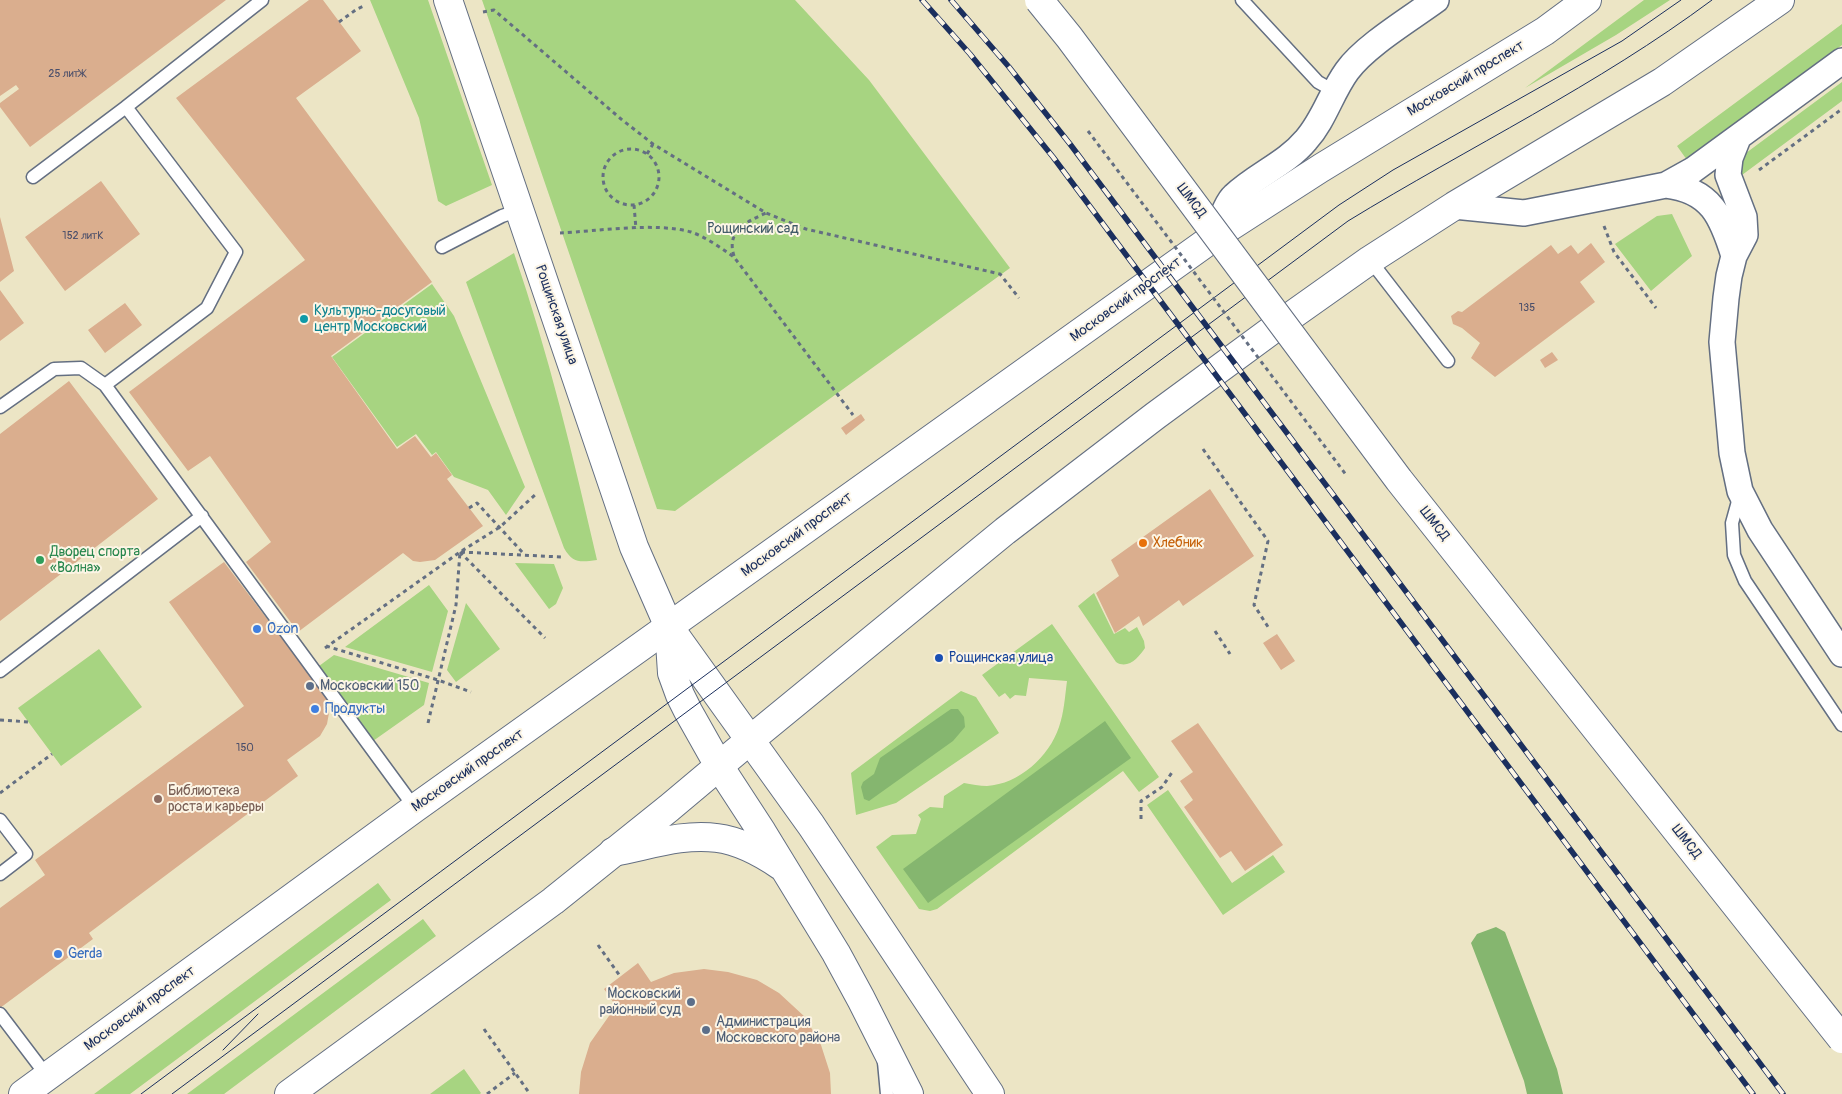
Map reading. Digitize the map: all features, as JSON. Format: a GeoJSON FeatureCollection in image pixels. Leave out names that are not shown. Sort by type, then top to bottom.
{"type":"FeatureCollection","features":[{"type":"Feature","properties":{"kind":"main road","name":"Рощинская улица"},"geometry":{"type":"LineString","coordinates":[[448,0],[634,546],[669,628],[811,825],[990,1094]]}},
{"type":"Feature","properties":{"kind":"main road","name":"ШМСД"},"geometry":{"type":"LineString","coordinates":[[1039,0],[1087,61],[1399,480],[1842,1039]]}},
{"type":"Feature","properties":{"kind":"main road","name":"ШМСД"},"geometry":{"type":"LineString","coordinates":[[1054,0],[1410,476],[1842,1014]]}},
{"type":"Feature","properties":{"kind":"main road","name":"Московский проспект"},"geometry":{"type":"LineString","coordinates":[[23,1094],[415,808],[1214,237],[1321,168],[1545,31],[1587,0]]}},
{"type":"Feature","properties":{"kind":"main road"},"geometry":{"type":"LineString","coordinates":[[289,1094],[553,900],[1005,531],[1155,416],[1370,260],[1454,206],[1662,82],[1780,0]]}},
{"type":"Feature","properties":{"kind":"main road","name":"Рощинская улица"},"geometry":{"type":"LineString","coordinates":[[669,628],[672,673],[680,695],[719,766],[840,961],[909,1094]]}},
{"type":"Feature","properties":{"kind":"main road"},"geometry":{"type":"LineString","coordinates":[[613,852],[690,837],[718,838],[743,845],[765,855],[783,867]]}},
{"type":"Feature","properties":{"kind":"street"},"geometry":{"type":"LineString","coordinates":[[1214,237],[1232,197],[1290,156],[1306,141],[1317,126],[1334,90],[1348,70],[1365,52],[1436,0]]}},
{"type":"Feature","properties":{"kind":"street"},"geometry":{"type":"LineString","coordinates":[[1454,206],[1524,213],[1666,185],[1693,170],[1842,61]]}},
{"type":"Feature","properties":{"kind":"street"},"geometry":{"type":"LineString","coordinates":[[1738,138],[1730,158],[1728,175],[1744,217],[1745,234],[1734,256],[1726,298],[1722,342],[1729,426],[1740,491],[1766,538],[1842,654]]}},
{"type":"Feature","properties":{"kind":"street"},"geometry":{"type":"LineString","coordinates":[[1666,185],[1694,191],[1710,205],[1725,228],[1734,256]]}},
{"type":"Feature","properties":{"kind":"lane"},"geometry":{"type":"LineString","coordinates":[[33,177],[262,0]]}},
{"type":"Feature","properties":{"kind":"lane"},"geometry":{"type":"LineString","coordinates":[[1242,0],[1318,82],[1334,90]]}},
{"type":"Feature","properties":{"kind":"lane"},"geometry":{"type":"LineString","coordinates":[[105,385],[207,308],[236,252],[126,107]]}},
{"type":"Feature","properties":{"kind":"lane"},"geometry":{"type":"LineString","coordinates":[[442,247],[502,216],[520,210]]}},
{"type":"Feature","properties":{"kind":"lane"},"geometry":{"type":"LineString","coordinates":[[1370,260],[1448,361]]}},
{"type":"Feature","properties":{"kind":"lane"},"geometry":{"type":"LineString","coordinates":[[0,408],[54,369],[81,368],[105,385],[415,808]]}},
{"type":"Feature","properties":{"kind":"lane"},"geometry":{"type":"LineString","coordinates":[[1740,491],[1732,523],[1734,554],[1745,581],[1842,726]]}},
{"type":"Feature","properties":{"kind":"lane"},"geometry":{"type":"LineString","coordinates":[[0,671],[202,516]]}},
{"type":"Feature","properties":{"kind":"lane"},"geometry":{"type":"LineString","coordinates":[[0,820],[26,854],[0,874]]}},
{"type":"Feature","properties":{"kind":"lane"},"geometry":{"type":"LineString","coordinates":[[0,1014],[47,1076]]}},
{"type":"Feature","properties":{"kind":"lane"},"geometry":{"type":"LineString","coordinates":[[882,1042],[887,1094]]}},
{"type":"Feature","properties":{"kind":"path"},"geometry":{"type":"LineString","coordinates":[[340,22],[364,6]]}},
{"type":"Feature","properties":{"kind":"path"},"geometry":{"type":"LineString","coordinates":[[478,14],[494,10],[620,119],[653,144],[766,213],[806,229],[1000,274],[1019,298]]}},
{"type":"Feature","properties":{"kind":"path"},"geometry":{"type":"LineString","coordinates":[[1752,176],[1842,109]]}},
{"type":"Feature","properties":{"kind":"path"},"geometry":{"type":"LineString","coordinates":[[1088,131],[1347,476]]}},
{"type":"Feature","properties":{"kind":"path"},"geometry":{"type":"LineString","coordinates":[[647,154],[653,144]]}},
{"type":"Feature","properties":{"kind":"path"},"geometry":{"type":"LineString","coordinates":[[628,149],[638,150],[647,154],[654,160],[659,178],[657,188],[651,196],[644,202],[634,205],[625,204],[608,194],[603,176],[605,166],[611,158],[619,152],[628,149]]}},
{"type":"Feature","properties":{"kind":"path"},"geometry":{"type":"LineString","coordinates":[[634,205],[636,229]]}},
{"type":"Feature","properties":{"kind":"path"},"geometry":{"type":"LineString","coordinates":[[734,257],[731,246],[734,236],[750,220],[766,213]]}},
{"type":"Feature","properties":{"kind":"path"},"geometry":{"type":"LineString","coordinates":[[1602,223],[1614,252],[1656,308]]}},
{"type":"Feature","properties":{"kind":"path"},"geometry":{"type":"LineString","coordinates":[[555,233],[666,228],[692,233],[714,244],[734,257],[853,415]]}},
{"type":"Feature","properties":{"kind":"path"},"geometry":{"type":"LineString","coordinates":[[1203,449],[1268,540],[1254,605],[1270,630]]}},
{"type":"Feature","properties":{"kind":"path"},"geometry":{"type":"LineString","coordinates":[[308,660],[460,552],[500,528],[536,494]]}},
{"type":"Feature","properties":{"kind":"path"},"geometry":{"type":"LineString","coordinates":[[469,508],[477,503],[525,555]]}},
{"type":"Feature","properties":{"kind":"path"},"geometry":{"type":"LineString","coordinates":[[460,552],[561,557]]}},
{"type":"Feature","properties":{"kind":"path"},"geometry":{"type":"LineString","coordinates":[[460,552],[545,638]]}},
{"type":"Feature","properties":{"kind":"path"},"geometry":{"type":"LineString","coordinates":[[428,723],[456,605],[460,552]]}},
{"type":"Feature","properties":{"kind":"path"},"geometry":{"type":"LineString","coordinates":[[1215,631],[1230,654]]}},
{"type":"Feature","properties":{"kind":"path"},"geometry":{"type":"LineString","coordinates":[[326,646],[471,692]]}},
{"type":"Feature","properties":{"kind":"path"},"geometry":{"type":"LineString","coordinates":[[0,720],[29,722]]}},
{"type":"Feature","properties":{"kind":"path"},"geometry":{"type":"LineString","coordinates":[[0,793],[52,754]]}},
{"type":"Feature","properties":{"kind":"path"},"geometry":{"type":"LineString","coordinates":[[1141,819],[1141,801],[1162,787],[1172,770]]}},
{"type":"Feature","properties":{"kind":"path"},"geometry":{"type":"LineString","coordinates":[[598,945],[620,976]]}},
{"type":"Feature","properties":{"kind":"path"},"geometry":{"type":"LineString","coordinates":[[484,1029],[530,1094]]}},
{"type":"Feature","properties":{"kind":"path"},"geometry":{"type":"LineString","coordinates":[[487,1094],[515,1073]]}},
{"type":"Feature","properties":{"kind":"green space"},"geometry":{"type":"Polygon","coordinates":[[[370,0],[428,0],[492,185],[446,206],[438,201],[419,118],[370,0]]]}},
{"type":"Feature","properties":{"kind":"green space","name":"Рощинский сад"},"geometry":{"type":"Polygon","coordinates":[[[482,0],[795,0],[869,80],[1010,268],[675,511],[657,509],[482,0]]]}},
{"type":"Feature","properties":{"kind":"green space"},"geometry":{"type":"Polygon","coordinates":[[[1644,0],[1670,0],[1616,35],[1525,88],[1644,0]]]}},
{"type":"Feature","properties":{"kind":"green space"},"geometry":{"type":"Polygon","coordinates":[[[1842,24],[1842,45],[1687,160],[1677,146],[1842,24]]]}},
{"type":"Feature","properties":{"kind":"green space"},"geometry":{"type":"Polygon","coordinates":[[[1842,82],[1842,101],[1742,175],[1742,164],[1746,153],[1842,82]]]}},
{"type":"Feature","properties":{"kind":"green space"},"geometry":{"type":"Polygon","coordinates":[[[1672,214],[1692,256],[1651,291],[1615,244],[1657,216],[1672,214]]]}},
{"type":"Feature","properties":{"kind":"green space"},"geometry":{"type":"Polygon","coordinates":[[[514,253],[549,368],[597,560],[578,561],[571,557],[564,548],[466,282],[514,253]]]}},
{"type":"Feature","properties":{"kind":"green space"},"geometry":{"type":"Polygon","coordinates":[[[432,284],[454,316],[525,487],[506,515],[488,490],[454,477],[436,452],[432,455],[416,434],[397,447],[332,357],[432,284]]]}},
{"type":"Feature","properties":{"kind":"green space"},"geometry":{"type":"Polygon","coordinates":[[[515,563],[554,564],[563,588],[556,604],[549,609],[515,563]]]}},
{"type":"Feature","properties":{"kind":"green space"},"geometry":{"type":"Polygon","coordinates":[[[429,585],[448,611],[432,672],[345,647],[429,585]]]}},
{"type":"Feature","properties":{"kind":"green space"},"geometry":{"type":"Polygon","coordinates":[[[1094,593],[1114,634],[1125,628],[1129,632],[1137,627],[1144,641],[1145,648],[1133,661],[1125,664],[1116,662],[1078,606],[1094,593]]]}},
{"type":"Feature","properties":{"kind":"green space"},"geometry":{"type":"Polygon","coordinates":[[[466,603],[500,649],[456,682],[447,670],[466,603]]]}},
{"type":"Feature","properties":{"kind":"green space"},"geometry":{"type":"Polygon","coordinates":[[[1052,624],[1159,777],[1139,792],[1123,771],[937,909],[930,911],[919,909],[876,847],[892,835],[916,834],[921,819],[918,815],[930,807],[943,808],[944,796],[964,783],[987,786],[1010,780],[1031,767],[1048,749],[1061,722],[1067,681],[1029,678],[1026,696],[1015,695],[1010,699],[1005,693],[999,697],[982,675],[1052,624]]]}},
{"type":"Feature","properties":{"kind":"green space"},"geometry":{"type":"Polygon","coordinates":[[[99,649],[142,707],[61,766],[18,708],[99,649]]]}},
{"type":"Feature","properties":{"kind":"green space"},"geometry":{"type":"Polygon","coordinates":[[[334,655],[429,683],[424,705],[373,741],[319,666],[334,655]]]}},
{"type":"Feature","properties":{"kind":"green space"},"geometry":{"type":"Polygon","coordinates":[[[961,691],[976,697],[999,733],[896,803],[856,815],[851,773],[961,691]]]}},
{"type":"Feature","properties":{"kind":"green space"},"geometry":{"type":"Polygon","coordinates":[[[951,709],[958,709],[964,717],[965,727],[953,741],[869,801],[864,799],[861,787],[863,782],[874,774],[880,758],[951,709]]]}},
{"type":"Feature","properties":{"kind":"green space"},"geometry":{"type":"Polygon","coordinates":[[[1105,721],[1131,758],[928,903],[903,869],[1105,721]]]}},
{"type":"Feature","properties":{"kind":"green space"},"geometry":{"type":"Polygon","coordinates":[[[1168,790],[1232,883],[1273,855],[1285,872],[1223,915],[1147,805],[1168,790]]]}},
{"type":"Feature","properties":{"kind":"green space"},"geometry":{"type":"Polygon","coordinates":[[[378,883],[391,900],[130,1094],[94,1094],[378,883]]]}},
{"type":"Feature","properties":{"kind":"green space"},"geometry":{"type":"Polygon","coordinates":[[[423,919],[436,936],[224,1094],[187,1094],[423,919]]]}},
{"type":"Feature","properties":{"kind":"green space"},"geometry":{"type":"Polygon","coordinates":[[[1496,927],[1505,932],[1557,1069],[1563,1094],[1527,1094],[1524,1081],[1471,943],[1477,934],[1496,927]]]}},
{"type":"Feature","properties":{"kind":"green space"},"geometry":{"type":"Polygon","coordinates":[[[464,1069],[480,1094],[430,1094],[464,1069]]]}},
{"type":"Feature","properties":{"kind":"building"},"geometry":{"type":"Polygon","coordinates":[[[0,0],[226,0],[30,147],[0,107],[0,103],[19,89],[16,85],[0,96],[0,0]]]}},
{"type":"Feature","properties":{"kind":"building","name":"Культурно-досуговый центр Московский"},"geometry":{"type":"Polygon","coordinates":[[[309,0],[323,0],[361,51],[296,98],[432,282],[331,356],[397,449],[415,436],[431,457],[436,453],[452,475],[447,479],[483,526],[435,560],[413,561],[403,553],[298,632],[246,562],[271,542],[210,456],[188,471],[129,392],[305,260],[176,98],[309,0]]]}},
{"type":"Feature","properties":{"kind":"building"},"geometry":{"type":"Polygon","coordinates":[[[101,181],[140,234],[65,291],[25,237],[101,181]]]}},
{"type":"Feature","properties":{"kind":"building"},"geometry":{"type":"Polygon","coordinates":[[[0,217],[14,271],[0,282],[0,217]]]}},
{"type":"Feature","properties":{"kind":"building"},"geometry":{"type":"Polygon","coordinates":[[[1591,243],[1605,262],[1580,282],[1595,302],[1495,377],[1471,358],[1480,343],[1462,328],[1453,324],[1451,316],[1458,311],[1462,312],[1551,245],[1558,254],[1571,245],[1578,254],[1591,243]]]}},
{"type":"Feature","properties":{"kind":"building"},"geometry":{"type":"Polygon","coordinates":[[[0,290],[24,323],[0,341],[0,290]]]}},
{"type":"Feature","properties":{"kind":"building"},"geometry":{"type":"Polygon","coordinates":[[[125,303],[142,325],[105,353],[88,330],[125,303]]]}},
{"type":"Feature","properties":{"kind":"building"},"geometry":{"type":"Polygon","coordinates":[[[1552,352],[1558,360],[1545,368],[1540,360],[1552,352]]]}},
{"type":"Feature","properties":{"kind":"building","name":"Дворец спорта «Волна»"},"geometry":{"type":"Polygon","coordinates":[[[69,381],[158,499],[0,621],[0,434],[69,381]]]}},
{"type":"Feature","properties":{"kind":"building"},"geometry":{"type":"Polygon","coordinates":[[[861,414],[865,420],[846,435],[841,428],[861,414]]]}},
{"type":"Feature","properties":{"kind":"building"},"geometry":{"type":"Polygon","coordinates":[[[1210,489],[1254,556],[1183,606],[1179,600],[1143,626],[1139,616],[1115,633],[1096,593],[1119,576],[1111,560],[1210,489]]]}},
{"type":"Feature","properties":{"kind":"building"},"geometry":{"type":"Polygon","coordinates":[[[224,562],[327,698],[329,713],[327,724],[320,736],[287,760],[298,776],[89,933],[93,939],[0,1008],[0,908],[45,875],[35,860],[244,706],[169,602],[224,562]]]}},
{"type":"Feature","properties":{"kind":"building"},"geometry":{"type":"Polygon","coordinates":[[[1277,634],[1295,661],[1281,670],[1263,643],[1277,634]]]}},
{"type":"Feature","properties":{"kind":"building"},"geometry":{"type":"Polygon","coordinates":[[[1198,723],[1283,845],[1245,871],[1231,851],[1220,858],[1184,807],[1193,800],[1180,781],[1193,772],[1171,741],[1198,723]]]}},
{"type":"Feature","properties":{"kind":"building","name":"Администрация Московского района"},"geometry":{"type":"Polygon","coordinates":[[[638,963],[651,982],[674,973],[704,969],[728,972],[757,980],[779,993],[805,1017],[821,1045],[830,1073],[831,1094],[579,1094],[581,1072],[590,1043],[616,1006],[604,989],[638,963]]]}},
{"type":"Feature","properties":{"kind":"tram line"},"geometry":{"type":"LineString","coordinates":[[141,1094],[1339,205],[1393,170],[1622,41],[1681,0]]}},
{"type":"Feature","properties":{"kind":"tram line"},"geometry":{"type":"LineString","coordinates":[[172,1094],[1348,221],[1579,88],[1669,31],[1712,0]]}},
{"type":"Feature","properties":{"kind":"tram line"},"geometry":{"type":"LineString","coordinates":[[223,1050],[258,1014]]}},
{"type":"Feature","properties":{"kind":"railway"},"geometry":{"type":"LineString","coordinates":[[922,0],[970,54],[1053,157],[1753,1094]]}},
{"type":"Feature","properties":{"kind":"railway"},"geometry":{"type":"LineString","coordinates":[[951,0],[1009,67],[1070,144],[1783,1094]]}},
{"type":"Feature","properties":{"kind":"place","name":"Культурно-досуговый центр Московский"},"geometry":{"type":"Point","coordinates":[304,319]}},
{"type":"Feature","properties":{"kind":"place","name":"Хлебник"},"geometry":{"type":"Point","coordinates":[1143,543]}},
{"type":"Feature","properties":{"kind":"place","name":"Дворец спорта «Волна»"},"geometry":{"type":"Point","coordinates":[40,560]}},
{"type":"Feature","properties":{"kind":"place","name":"Ozon"},"geometry":{"type":"Point","coordinates":[257,629]}},
{"type":"Feature","properties":{"kind":"place","name":"Рощинская улица"},"geometry":{"type":"Point","coordinates":[939,658]}},
{"type":"Feature","properties":{"kind":"place","name":"Московский 150"},"geometry":{"type":"Point","coordinates":[310,686]}},
{"type":"Feature","properties":{"kind":"place","name":"Продукты"},"geometry":{"type":"Point","coordinates":[315,709]}},
{"type":"Feature","properties":{"kind":"place","name":"Библиотека роста и карьеры"},"geometry":{"type":"Point","coordinates":[158,799]}},
{"type":"Feature","properties":{"kind":"place","name":"Gerda"},"geometry":{"type":"Point","coordinates":[58,954]}},
{"type":"Feature","properties":{"kind":"place","name":"Московский районный суд"},"geometry":{"type":"Point","coordinates":[691,1002]}},
{"type":"Feature","properties":{"kind":"place","name":"Администрация Московского района"},"geometry":{"type":"Point","coordinates":[706,1030]}}]}
